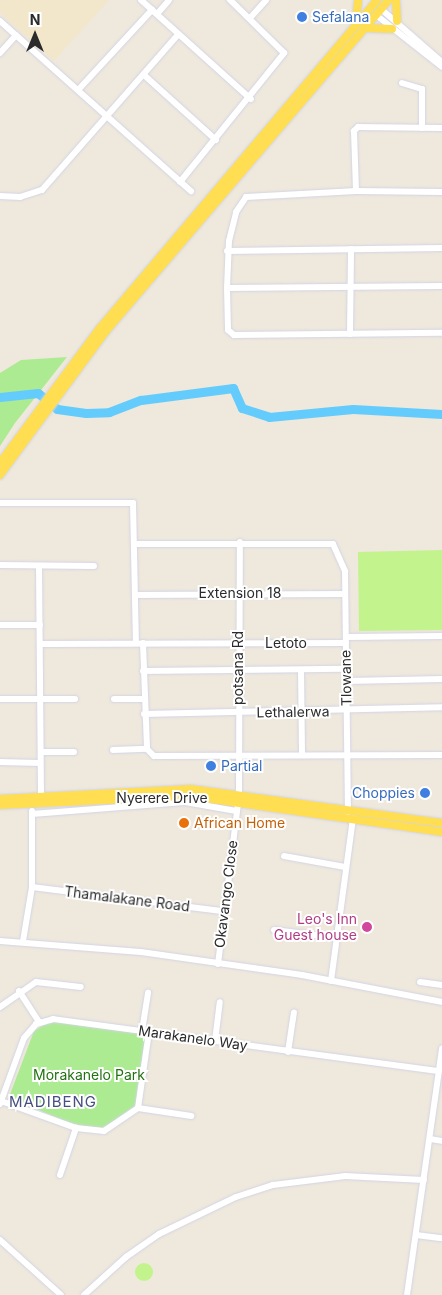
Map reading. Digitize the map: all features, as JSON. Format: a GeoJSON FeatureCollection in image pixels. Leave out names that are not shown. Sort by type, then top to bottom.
{"type":"FeatureCollection","features":[{"type":"Feature","properties":{"kind":"main road"},"geometry":{"type":"LineString","coordinates":[[356,23],[359,0],[373,3],[379,12]]}},
{"type":"Feature","properties":{"kind":"main road"},"geometry":{"type":"LineString","coordinates":[[72,369],[389,0]]}},
{"type":"Feature","properties":{"kind":"main road"},"geometry":{"type":"LineString","coordinates":[[396,0],[397,21]]}},
{"type":"Feature","properties":{"kind":"main road"},"geometry":{"type":"LineString","coordinates":[[0,463],[72,369],[373,3]]}},
{"type":"Feature","properties":{"kind":"main road"},"geometry":{"type":"LineString","coordinates":[[364,28],[392,29]]}},
{"type":"Feature","properties":{"kind":"main road"},"geometry":{"type":"LineString","coordinates":[[0,475],[45,403]]}},
{"type":"Feature","properties":{"kind":"main road","name":"Nyerere Drive"},"geometry":{"type":"LineString","coordinates":[[0,798],[170,788],[350,815],[442,832]]}},
{"type":"Feature","properties":{"kind":"main road","name":"Nyerere Drive"},"geometry":{"type":"LineString","coordinates":[[0,805],[173,795],[238,798]]}},
{"type":"Feature","properties":{"kind":"main road","name":"Nyerere Drive"},"geometry":{"type":"LineString","coordinates":[[350,815],[442,823]]}},
{"type":"Feature","properties":{"kind":"street"},"geometry":{"type":"LineString","coordinates":[[141,0],[177,36],[251,99]]}},
{"type":"Feature","properties":{"kind":"street"},"geometry":{"type":"LineString","coordinates":[[79,89],[154,12],[169,0]]}},
{"type":"Feature","properties":{"kind":"street"},"geometry":{"type":"LineString","coordinates":[[180,182],[251,99],[284,53],[230,0]]}},
{"type":"Feature","properties":{"kind":"street"},"geometry":{"type":"LineString","coordinates":[[250,18],[266,0]]}},
{"type":"Feature","properties":{"kind":"street"},"geometry":{"type":"LineString","coordinates":[[379,12],[397,21],[442,62]]}},
{"type":"Feature","properties":{"kind":"street"},"geometry":{"type":"LineString","coordinates":[[379,12],[392,29],[442,67]]}},
{"type":"Feature","properties":{"kind":"street"},"geometry":{"type":"LineString","coordinates":[[0,21],[79,89],[191,192]]}},
{"type":"Feature","properties":{"kind":"street"},"geometry":{"type":"LineString","coordinates":[[0,53],[16,35]]}},
{"type":"Feature","properties":{"kind":"street"},"geometry":{"type":"LineString","coordinates":[[0,196],[20,197],[42,190],[108,117],[177,36]]}},
{"type":"Feature","properties":{"kind":"street"},"geometry":{"type":"LineString","coordinates":[[144,75],[216,140]]}},
{"type":"Feature","properties":{"kind":"street"},"geometry":{"type":"LineString","coordinates":[[402,83],[422,89],[422,128]]}},
{"type":"Feature","properties":{"kind":"street"},"geometry":{"type":"LineString","coordinates":[[356,191],[354,129],[442,128]]}},
{"type":"Feature","properties":{"kind":"street"},"geometry":{"type":"LineString","coordinates":[[442,192],[356,191],[246,197],[236,212],[227,251],[230,333],[442,333]]}},
{"type":"Feature","properties":{"kind":"street"},"geometry":{"type":"LineString","coordinates":[[350,334],[352,248]]}},
{"type":"Feature","properties":{"kind":"street"},"geometry":{"type":"LineString","coordinates":[[227,251],[442,248]]}},
{"type":"Feature","properties":{"kind":"street"},"geometry":{"type":"LineString","coordinates":[[227,288],[442,286]]}},
{"type":"Feature","properties":{"kind":"street"},"geometry":{"type":"LineString","coordinates":[[0,504],[130,502],[136,509],[134,544],[135,594],[143,671],[147,750]]}},
{"type":"Feature","properties":{"kind":"street"},"geometry":{"type":"LineString","coordinates":[[134,544],[240,542]]}},
{"type":"Feature","properties":{"kind":"street","name":"Tlowane"},"geometry":{"type":"LineString","coordinates":[[240,542],[329,543],[335,547],[336,557],[344,568],[347,756],[350,815],[331,981]]}},
{"type":"Feature","properties":{"kind":"street","name":"potsana Rd"},"geometry":{"type":"LineString","coordinates":[[238,798],[237,643],[240,542]]}},
{"type":"Feature","properties":{"kind":"street"},"geometry":{"type":"LineString","coordinates":[[0,565],[94,566]]}},
{"type":"Feature","properties":{"kind":"street"},"geometry":{"type":"LineString","coordinates":[[39,566],[41,796]]}},
{"type":"Feature","properties":{"kind":"street","name":"Extension 18"},"geometry":{"type":"LineString","coordinates":[[135,594],[240,592],[344,594]]}},
{"type":"Feature","properties":{"kind":"street"},"geometry":{"type":"LineString","coordinates":[[0,625],[40,625]]}},
{"type":"Feature","properties":{"kind":"street","name":"Letoto"},"geometry":{"type":"LineString","coordinates":[[40,644],[237,643],[442,636]]}},
{"type":"Feature","properties":{"kind":"street"},"geometry":{"type":"LineString","coordinates":[[143,671],[346,669]]}},
{"type":"Feature","properties":{"kind":"street"},"geometry":{"type":"LineString","coordinates":[[301,670],[302,755]]}},
{"type":"Feature","properties":{"kind":"street"},"geometry":{"type":"LineString","coordinates":[[347,681],[442,679]]}},
{"type":"Feature","properties":{"kind":"street"},"geometry":{"type":"LineString","coordinates":[[0,699],[75,699]]}},
{"type":"Feature","properties":{"kind":"street"},"geometry":{"type":"LineString","coordinates":[[114,699],[143,699]]}},
{"type":"Feature","properties":{"kind":"street","name":"Lethalerwa"},"geometry":{"type":"LineString","coordinates":[[144,714],[301,712],[442,707]]}},
{"type":"Feature","properties":{"kind":"street"},"geometry":{"type":"LineString","coordinates":[[113,750],[147,750],[154,756],[442,755]]}},
{"type":"Feature","properties":{"kind":"street"},"geometry":{"type":"LineString","coordinates":[[40,752],[74,752]]}},
{"type":"Feature","properties":{"kind":"street"},"geometry":{"type":"LineString","coordinates":[[0,762],[40,762]]}},
{"type":"Feature","properties":{"kind":"street","name":"Okavango Close"},"geometry":{"type":"LineString","coordinates":[[218,964],[238,798]]}},
{"type":"Feature","properties":{"kind":"street"},"geometry":{"type":"LineString","coordinates":[[32,814],[185,802],[236,811]]}},
{"type":"Feature","properties":{"kind":"street"},"geometry":{"type":"LineString","coordinates":[[23,940],[32,887],[32,803]]}},
{"type":"Feature","properties":{"kind":"street"},"geometry":{"type":"LineString","coordinates":[[284,856],[345,867]]}},
{"type":"Feature","properties":{"kind":"street","name":"Thamalakane Road"},"geometry":{"type":"LineString","coordinates":[[32,887],[223,911]]}},
{"type":"Feature","properties":{"kind":"street"},"geometry":{"type":"LineString","coordinates":[[274,930],[336,938]]}},
{"type":"Feature","properties":{"kind":"street"},"geometry":{"type":"LineString","coordinates":[[0,941],[23,940],[218,964],[331,981],[442,1002]]}},
{"type":"Feature","properties":{"kind":"street"},"geometry":{"type":"LineString","coordinates":[[0,1006],[19,991],[36,982],[81,987]]}},
{"type":"Feature","properties":{"kind":"street"},"geometry":{"type":"LineString","coordinates":[[420,982],[442,985]]}},
{"type":"Feature","properties":{"kind":"street"},"geometry":{"type":"LineString","coordinates":[[19,991],[39,1022],[24,1038],[1,1102],[76,1128],[104,1131],[138,1108],[190,1116]]}},
{"type":"Feature","properties":{"kind":"street"},"geometry":{"type":"LineString","coordinates":[[138,1108],[148,992]]}},
{"type":"Feature","properties":{"kind":"street"},"geometry":{"type":"LineString","coordinates":[[215,1041],[220,1002]]}},
{"type":"Feature","properties":{"kind":"street"},"geometry":{"type":"LineString","coordinates":[[288,1052],[294,1012]]}},
{"type":"Feature","properties":{"kind":"street","name":"Marakanelo Way"},"geometry":{"type":"LineString","coordinates":[[39,1022],[53,1019],[439,1071]]}},
{"type":"Feature","properties":{"kind":"street"},"geometry":{"type":"LineString","coordinates":[[407,1295],[442,1048]]}},
{"type":"Feature","properties":{"kind":"street"},"geometry":{"type":"LineString","coordinates":[[60,1175],[76,1128]]}},
{"type":"Feature","properties":{"kind":"street"},"geometry":{"type":"LineString","coordinates":[[430,1139],[442,1141]]}},
{"type":"Feature","properties":{"kind":"street"},"geometry":{"type":"LineString","coordinates":[[84,1295],[126,1256],[159,1234],[236,1197],[311,1179],[382,1176],[424,1180]]}},
{"type":"Feature","properties":{"kind":"street"},"geometry":{"type":"LineString","coordinates":[[416,1235],[442,1238]]}},
{"type":"Feature","properties":{"kind":"street"},"geometry":{"type":"LineString","coordinates":[[0,1240],[61,1295]]}},
{"type":"Feature","properties":{"kind":"shaded area"},"geometry":{"type":"Polygon","coordinates":[[[0,0],[109,0],[54,61],[0,13],[0,0]]]}},
{"type":"Feature","properties":{"kind":"green space"},"geometry":{"type":"Polygon","coordinates":[[[67,357],[15,423],[0,446],[0,373],[21,360],[67,357]]]}},
{"type":"Feature","properties":{"kind":"green space"},"geometry":{"type":"Polygon","coordinates":[[[442,550],[442,630],[359,631],[358,552],[442,550]]]}},
{"type":"Feature","properties":{"kind":"green space","name":"Morakanelo Park"},"geometry":{"type":"Polygon","coordinates":[[[53,1019],[149,1032],[138,1108],[92,1133],[9,1097],[34,1031],[53,1019]]]}},
{"type":"Feature","properties":{"kind":"green space"},"geometry":{"type":"Polygon","coordinates":[[[144,1263],[150,1266],[153,1272],[150,1278],[144,1281],[138,1278],[135,1272],[138,1266],[144,1263]]]}},
{"type":"Feature","properties":{"kind":"waterway"},"geometry":{"type":"LineString","coordinates":[[0,397],[38,393],[57,409],[86,413],[109,412],[141,400],[233,388],[242,408],[269,417],[353,409],[442,414]]}},
{"type":"Feature","properties":{"kind":"place","name":"Sefalana"},"geometry":{"type":"Point","coordinates":[302,17]}},
{"type":"Feature","properties":{"kind":"place","name":"Partial"},"geometry":{"type":"Point","coordinates":[211,766]}},
{"type":"Feature","properties":{"kind":"place","name":"Choppies"},"geometry":{"type":"Point","coordinates":[425,793]}},
{"type":"Feature","properties":{"kind":"place","name":"African Home"},"geometry":{"type":"Point","coordinates":[184,823]}},
{"type":"Feature","properties":{"kind":"place","name":"Leo's Inn Guest house"},"geometry":{"type":"Point","coordinates":[367,927]}},
{"type":"Feature","properties":{"kind":"district","name":"MADIBENG"},"geometry":{"type":"Point","coordinates":[53,1102]}}]}
